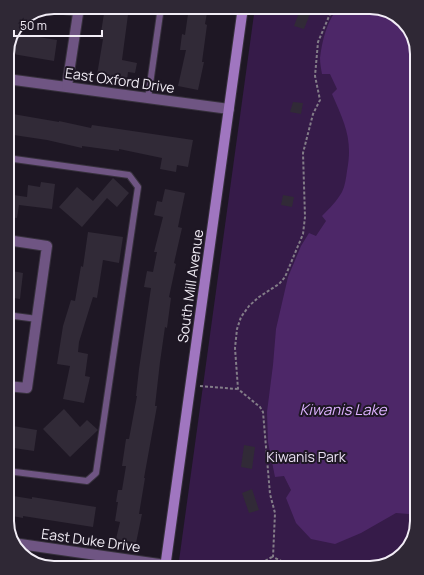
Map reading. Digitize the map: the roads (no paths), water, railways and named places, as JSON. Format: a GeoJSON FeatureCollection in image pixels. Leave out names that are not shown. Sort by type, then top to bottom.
{"type":"FeatureCollection","features":[{"type":"Feature","properties":{"kind":"street"},"geometry":{"type":"LineString","coordinates":[[67,86],[78,14]]}},
{"type":"Feature","properties":{"kind":"street","name":"South Mill Avenue"},"geometry":{"type":"LineString","coordinates":[[167,561],[242,14]]}},
{"type":"Feature","properties":{"kind":"street","name":"East Oxford Drive"},"geometry":{"type":"LineString","coordinates":[[14,80],[228,109]]}},
{"type":"Feature","properties":{"kind":"street"},"geometry":{"type":"LineString","coordinates":[[14,241],[47,246],[27,388],[14,387]]}},
{"type":"Feature","properties":{"kind":"street","name":"East Duke Drive"},"geometry":{"type":"LineString","coordinates":[[22,544],[133,561]]}},
{"type":"Feature","properties":{"kind":"lane"},"geometry":{"type":"LineString","coordinates":[[148,98],[160,14]]}},
{"type":"Feature","properties":{"kind":"lane"},"geometry":{"type":"LineString","coordinates":[[14,159],[129,175],[138,187],[96,473],[87,481],[14,472]]}},
{"type":"Feature","properties":{"kind":"lane"},"geometry":{"type":"LineString","coordinates":[[14,316],[37,319]]}},
{"type":"Feature","properties":{"kind":"water","name":"Kiwanis Lake"},"geometry":{"type":"Polygon","coordinates":[[[334,14],[373,14],[383,16],[390,19],[400,27],[406,36],[410,48],[410,514],[396,513],[361,533],[335,544],[311,539],[296,523],[286,498],[291,490],[284,476],[275,477],[268,442],[267,412],[276,329],[288,277],[301,246],[309,233],[316,236],[326,221],[322,216],[340,195],[346,179],[349,160],[347,132],[332,94],[337,89],[330,74],[322,74],[320,60],[322,45],[334,14]]]}},
{"type":"Feature","properties":{"kind":"park label","name":"Kiwanis Park"},"geometry":{"type":"Point","coordinates":[306,456]}}]}
